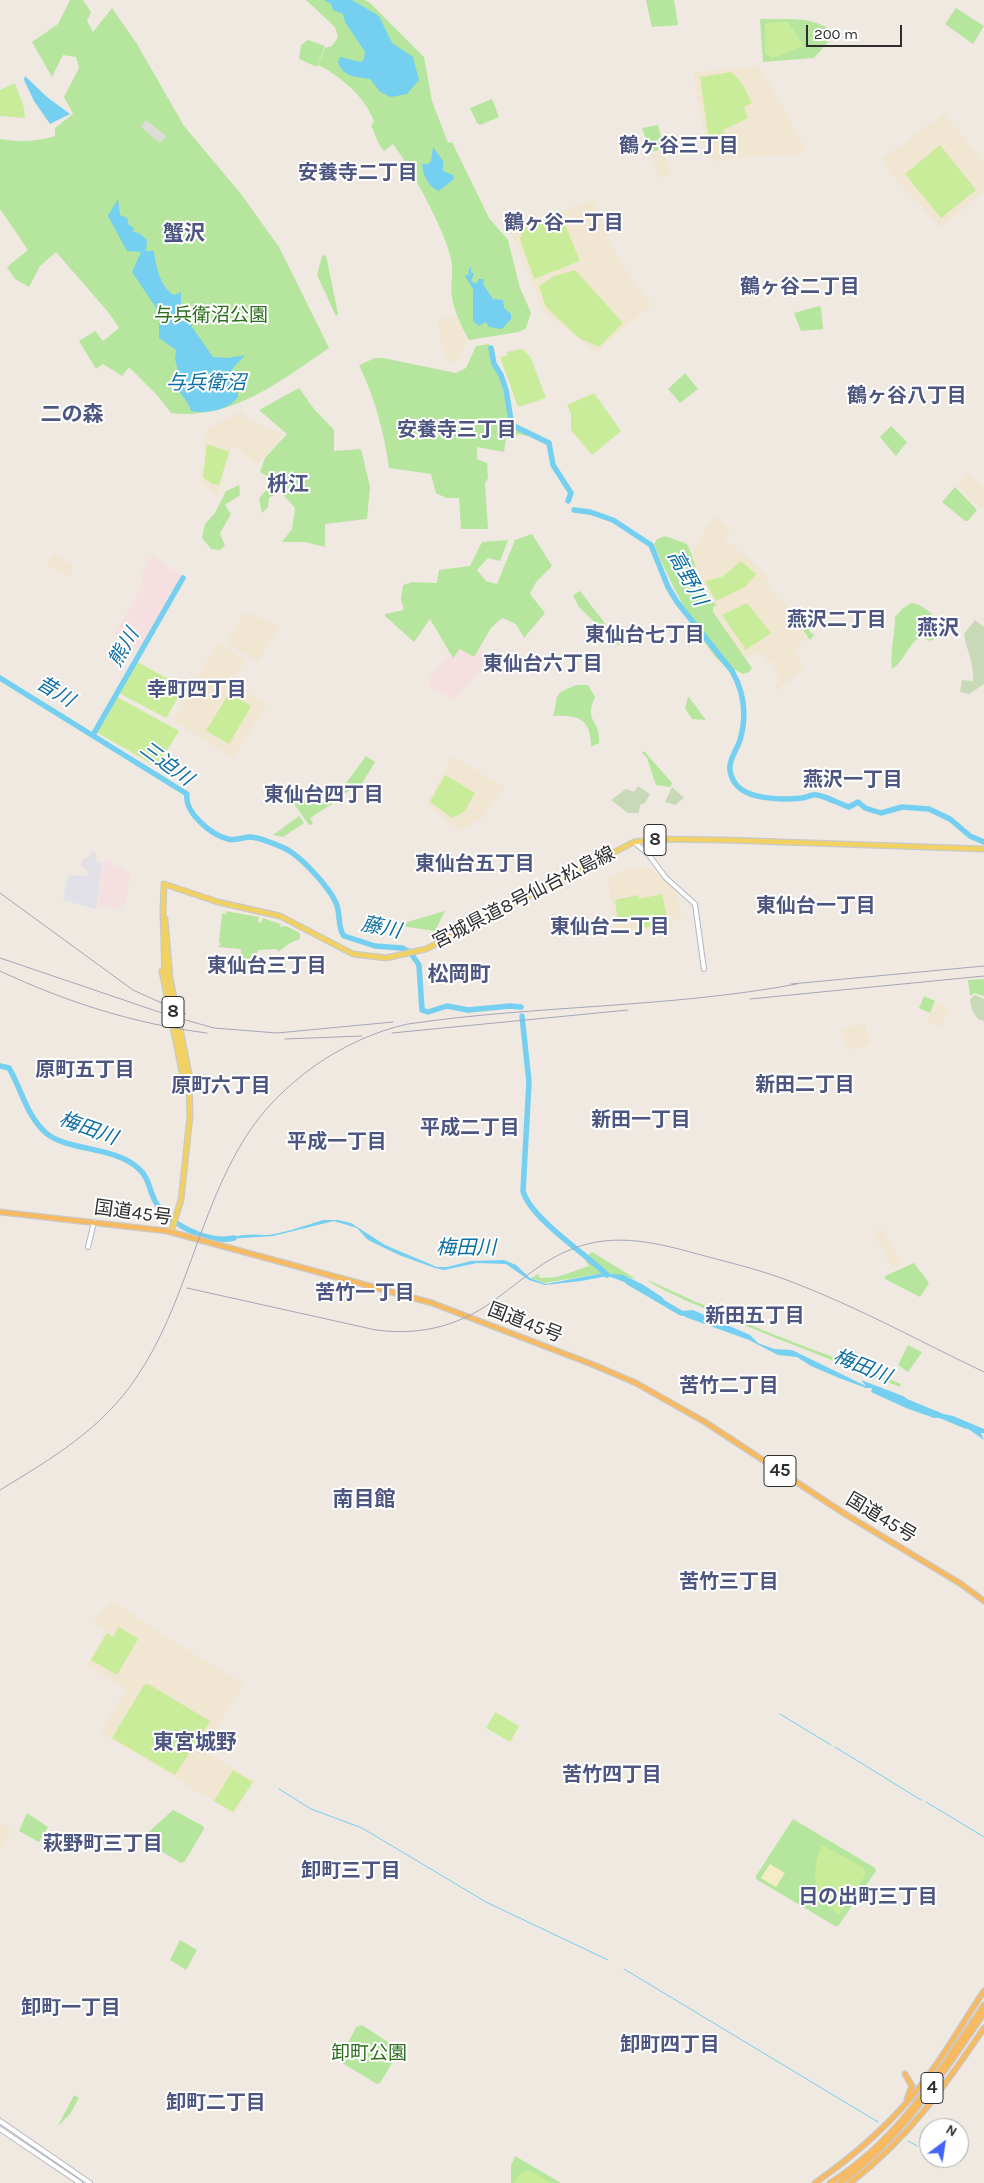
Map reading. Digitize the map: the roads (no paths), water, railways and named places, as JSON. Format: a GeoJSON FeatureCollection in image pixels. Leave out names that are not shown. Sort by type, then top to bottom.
{"type":"FeatureCollection","features":[{"type":"Feature","properties":{"kind":"highway","name":"国道45号"},"geometry":{"type":"LineString","coordinates":[[0,1212],[171,1232],[432,1303],[636,1382],[705,1422],[838,1510],[961,1584],[984,1601]]}},
{"type":"Feature","properties":{"kind":"highway","name":"4"},"geometry":{"type":"LineString","coordinates":[[815,2183],[864,2146],[904,2105],[926,2078],[984,1991]]}},
{"type":"Feature","properties":{"kind":"highway","name":"4"},"geometry":{"type":"LineString","coordinates":[[970,2030],[984,2005]]}},
{"type":"Feature","properties":{"kind":"highway","name":"4"},"geometry":{"type":"LineString","coordinates":[[840,2183],[887,2140],[984,2013]]}},
{"type":"Feature","properties":{"kind":"highway","name":"4"},"geometry":{"type":"LineString","coordinates":[[850,2183],[876,2162],[913,2126],[938,2095],[984,2028]]}},
{"type":"Feature","properties":{"kind":"highway"},"geometry":{"type":"LineString","coordinates":[[904,2105],[912,2086],[905,2074]]}},
{"type":"Feature","properties":{"kind":"highway","name":"4"},"geometry":{"type":"LineString","coordinates":[[830,2183],[887,2140]]}},
{"type":"Feature","properties":{"kind":"main road","name":"宮城県道8号仙台松島線"},"geometry":{"type":"LineString","coordinates":[[171,1232],[181,1200],[190,1116],[189,1083],[166,978],[162,911],[164,884],[221,903],[280,916],[346,951],[360,956],[378,958],[416,953],[634,842],[661,839],[725,840],[984,849]]}},
{"type":"Feature","properties":{"kind":"main road"},"geometry":{"type":"LineString","coordinates":[[634,842],[648,854],[666,878],[695,904],[704,969]]}},
{"type":"Feature","properties":{"kind":"main road"},"geometry":{"type":"LineString","coordinates":[[160,940],[162,979],[182,1072],[189,1083]]}},
{"type":"Feature","properties":{"kind":"main road"},"geometry":{"type":"LineString","coordinates":[[89,1244],[94,1222]]}},
{"type":"Feature","properties":{"kind":"main road"},"geometry":{"type":"LineString","coordinates":[[0,2121],[90,2183]]}},
{"type":"Feature","properties":{"kind":"main road"},"geometry":{"type":"LineString","coordinates":[[0,2129],[80,2183]]}},
{"type":"Feature","properties":{"kind":"water"},"geometry":{"type":"Polygon","coordinates":[[[324,0],[352,0],[379,16],[392,43],[413,57],[419,80],[407,94],[391,97],[380,92],[370,79],[360,78],[343,71],[338,62],[340,57],[361,62],[364,59],[365,52],[345,22],[343,14],[333,10],[331,4],[324,0]]]}},
{"type":"Feature","properties":{"kind":"water"},"geometry":{"type":"Polygon","coordinates":[[[25,76],[47,97],[70,114],[50,124],[34,101],[24,80],[25,76]]]}},
{"type":"Feature","properties":{"kind":"water"},"geometry":{"type":"Polygon","coordinates":[[[433,147],[443,161],[443,171],[453,175],[454,179],[439,191],[429,184],[422,164],[428,164],[431,161],[433,147]]]}},
{"type":"Feature","properties":{"kind":"water","name":"与兵衛沼"},"geometry":{"type":"Polygon","coordinates":[[[118,199],[120,215],[127,218],[129,225],[134,228],[133,232],[139,233],[147,240],[146,251],[154,251],[157,269],[162,282],[169,292],[174,295],[181,292],[181,306],[192,313],[192,327],[213,357],[227,358],[245,355],[233,368],[231,376],[238,388],[238,397],[229,405],[211,411],[191,411],[177,387],[175,383],[179,375],[175,359],[176,350],[159,338],[159,312],[132,272],[141,252],[127,251],[108,216],[118,199]]]}},
{"type":"Feature","properties":{"kind":"water"},"geometry":{"type":"Polygon","coordinates":[[[471,266],[471,272],[474,274],[471,281],[476,284],[479,279],[484,279],[483,284],[493,299],[503,300],[504,308],[511,314],[511,319],[502,329],[489,327],[486,322],[479,326],[473,321],[473,289],[465,276],[469,274],[471,266]]]}},
{"type":"Feature","properties":{"kind":"water"},"geometry":{"type":"Polygon","coordinates":[[[324,1220],[338,1220],[351,1223],[385,1245],[437,1267],[447,1267],[471,1261],[504,1260],[516,1265],[530,1278],[546,1284],[604,1273],[623,1275],[662,1297],[670,1307],[682,1311],[693,1310],[750,1335],[758,1343],[774,1349],[792,1350],[866,1386],[861,1380],[903,1396],[924,1410],[953,1416],[984,1429],[984,1433],[981,1433],[984,1440],[951,1417],[934,1418],[906,1408],[871,1392],[872,1388],[866,1388],[839,1378],[811,1366],[797,1357],[778,1355],[749,1340],[688,1318],[669,1309],[643,1289],[608,1276],[545,1285],[529,1280],[506,1264],[477,1263],[444,1270],[399,1255],[368,1240],[357,1228],[334,1221],[273,1236],[228,1239],[245,1235],[276,1234],[324,1220]]]}},
{"type":"Feature","properties":{"kind":"waterway","name":"高野川"},"geometry":{"type":"LineString","coordinates":[[491,348],[494,364],[501,375],[506,390],[511,420],[514,426],[549,443],[553,465],[571,493],[568,501]]}},
{"type":"Feature","properties":{"kind":"waterway","name":"高野川"},"geometry":{"type":"LineString","coordinates":[[574,510],[590,512],[613,520],[651,545],[668,587],[677,602],[732,671],[742,696],[744,713],[740,740],[730,765],[732,777],[740,789],[756,796],[776,799],[794,799],[817,795],[849,807],[858,802],[865,808],[881,813],[902,807],[929,809],[950,819],[970,836],[984,842]]}},
{"type":"Feature","properties":{"kind":"waterway","name":"熊川"},"geometry":{"type":"LineString","coordinates":[[93,735],[183,578]]}},
{"type":"Feature","properties":{"kind":"waterway","name":"藤川"},"geometry":{"type":"LineString","coordinates":[[0,678],[187,794],[187,801],[194,815],[214,833],[231,839],[251,837],[259,839],[284,848],[298,857],[332,896],[336,903],[340,929],[344,936],[375,946],[402,948],[410,952],[419,965],[422,1010],[428,1012],[447,1006],[468,1010],[510,1006],[521,1007]]}},
{"type":"Feature","properties":{"kind":"waterway","name":"藤川"},"geometry":{"type":"LineString","coordinates":[[522,1016],[529,1082],[523,1191],[536,1213],[607,1275]]}},
{"type":"Feature","properties":{"kind":"waterway","name":"梅田川"},"geometry":{"type":"LineString","coordinates":[[0,1066],[9,1068],[29,1110],[46,1133],[66,1143],[104,1152],[128,1161],[142,1172],[147,1179],[155,1201],[169,1217],[201,1235],[213,1238],[234,1238]]}},
{"type":"Feature","properties":{"kind":"waterway","name":"梅田川"},"geometry":{"type":"LineString","coordinates":[[628,1282],[681,1313]]}},
{"type":"Feature","properties":{"kind":"waterway","name":"梅田川"},"geometry":{"type":"LineString","coordinates":[[907,1402],[966,1426]]}},
{"type":"Feature","properties":{"kind":"waterway"},"geometry":{"type":"LineString","coordinates":[[780,1714],[831,1745]]}},
{"type":"Feature","properties":{"kind":"waterway"},"geometry":{"type":"LineString","coordinates":[[835,1747],[921,1800]]}},
{"type":"Feature","properties":{"kind":"waterway"},"geometry":{"type":"LineString","coordinates":[[279,1789],[311,1809],[362,1828],[486,1902],[608,1960]]}},
{"type":"Feature","properties":{"kind":"waterway"},"geometry":{"type":"LineString","coordinates":[[926,1802],[984,1837]]}},
{"type":"Feature","properties":{"kind":"waterway"},"geometry":{"type":"LineString","coordinates":[[624,1969],[878,2122]]}},
{"type":"Feature","properties":{"kind":"waterway"},"geometry":{"type":"LineString","coordinates":[[908,2141],[917,2146]]}},
{"type":"Feature","properties":{"kind":"railway"},"geometry":{"type":"LineString","coordinates":[[0,893],[133,990],[186,1014]]}},
{"type":"Feature","properties":{"kind":"railway"},"geometry":{"type":"LineString","coordinates":[[0,958],[168,1015],[214,1028],[277,1033],[393,1022]]}},
{"type":"Feature","properties":{"kind":"railway"},"geometry":{"type":"LineString","coordinates":[[791,984],[984,966]]}},
{"type":"Feature","properties":{"kind":"railway"},"geometry":{"type":"LineString","coordinates":[[0,971],[50,993],[127,1018],[207,1033]]}},
{"type":"Feature","properties":{"kind":"railway"},"geometry":{"type":"LineString","coordinates":[[750,999],[984,976]]}},
{"type":"Feature","properties":{"kind":"railway"},"geometry":{"type":"LineString","coordinates":[[0,1490],[74,1442],[108,1413],[136,1378],[168,1320],[215,1197],[245,1138],[259,1117],[284,1091],[324,1060],[347,1046],[371,1035],[408,1024],[505,1013],[700,998],[797,984]]}},
{"type":"Feature","properties":{"kind":"railway"},"geometry":{"type":"LineString","coordinates":[[392,1033],[628,1010]]}},
{"type":"Feature","properties":{"kind":"railway"},"geometry":{"type":"LineString","coordinates":[[285,1039],[362,1036]]}},
{"type":"Feature","properties":{"kind":"railway"},"geometry":{"type":"LineString","coordinates":[[187,1288],[376,1330],[426,1330],[457,1321],[472,1314],[486,1306],[543,1264],[562,1253],[589,1244],[606,1241],[639,1241],[760,1271],[792,1282],[865,1314],[984,1372]]}},
{"type":"Feature","properties":{"kind":"district","name":"鶴ヶ谷三丁目"},"geometry":{"type":"Point","coordinates":[679,146]}},
{"type":"Feature","properties":{"kind":"district","name":"安養寺二丁目"},"geometry":{"type":"Point","coordinates":[358,173]}},
{"type":"Feature","properties":{"kind":"district","name":"鶴ヶ谷一丁目"},"geometry":{"type":"Point","coordinates":[564,223]}},
{"type":"Feature","properties":{"kind":"district","name":"蟹沢"},"geometry":{"type":"Point","coordinates":[184,234]}},
{"type":"Feature","properties":{"kind":"district","name":"鶴ヶ谷二丁目"},"geometry":{"type":"Point","coordinates":[800,287]}},
{"type":"Feature","properties":{"kind":"district","name":"鶴ヶ谷八丁目"},"geometry":{"type":"Point","coordinates":[907,396]}},
{"type":"Feature","properties":{"kind":"district","name":"二の森"},"geometry":{"type":"Point","coordinates":[72,415]}},
{"type":"Feature","properties":{"kind":"district","name":"安養寺三丁目"},"geometry":{"type":"Point","coordinates":[457,430]}},
{"type":"Feature","properties":{"kind":"district","name":"枡江"},"geometry":{"type":"Point","coordinates":[288,485]}},
{"type":"Feature","properties":{"kind":"district","name":"燕沢二丁目"},"geometry":{"type":"Point","coordinates":[837,620]}},
{"type":"Feature","properties":{"kind":"district","name":"燕沢"},"geometry":{"type":"Point","coordinates":[938,629]}},
{"type":"Feature","properties":{"kind":"district","name":"東仙台七丁目"},"geometry":{"type":"Point","coordinates":[645,635]}},
{"type":"Feature","properties":{"kind":"district","name":"東仙台六丁目"},"geometry":{"type":"Point","coordinates":[543,664]}},
{"type":"Feature","properties":{"kind":"district","name":"幸町四丁目"},"geometry":{"type":"Point","coordinates":[197,690]}},
{"type":"Feature","properties":{"kind":"district","name":"燕沢一丁目"},"geometry":{"type":"Point","coordinates":[853,780]}},
{"type":"Feature","properties":{"kind":"district","name":"東仙台四丁目"},"geometry":{"type":"Point","coordinates":[324,795]}},
{"type":"Feature","properties":{"kind":"district","name":"東仙台五丁目"},"geometry":{"type":"Point","coordinates":[475,864]}},
{"type":"Feature","properties":{"kind":"district","name":"東仙台一丁目"},"geometry":{"type":"Point","coordinates":[816,906]}},
{"type":"Feature","properties":{"kind":"district","name":"東仙台二丁目"},"geometry":{"type":"Point","coordinates":[610,927]}},
{"type":"Feature","properties":{"kind":"district","name":"東仙台三丁目"},"geometry":{"type":"Point","coordinates":[267,966]}},
{"type":"Feature","properties":{"kind":"district","name":"松岡町"},"geometry":{"type":"Point","coordinates":[459,975]}},
{"type":"Feature","properties":{"kind":"district","name":"原町五丁目"},"geometry":{"type":"Point","coordinates":[85,1070]}},
{"type":"Feature","properties":{"kind":"district","name":"新田二丁目"},"geometry":{"type":"Point","coordinates":[805,1085]}},
{"type":"Feature","properties":{"kind":"district","name":"原町六丁目"},"geometry":{"type":"Point","coordinates":[221,1086]}},
{"type":"Feature","properties":{"kind":"district","name":"新田一丁目"},"geometry":{"type":"Point","coordinates":[641,1120]}},
{"type":"Feature","properties":{"kind":"district","name":"平成二丁目"},"geometry":{"type":"Point","coordinates":[470,1128]}},
{"type":"Feature","properties":{"kind":"district","name":"平成一丁目"},"geometry":{"type":"Point","coordinates":[337,1142]}},
{"type":"Feature","properties":{"kind":"district","name":"苦竹一丁目"},"geometry":{"type":"Point","coordinates":[365,1293]}},
{"type":"Feature","properties":{"kind":"district","name":"新田五丁目"},"geometry":{"type":"Point","coordinates":[755,1316]}},
{"type":"Feature","properties":{"kind":"district","name":"苦竹二丁目"},"geometry":{"type":"Point","coordinates":[729,1386]}},
{"type":"Feature","properties":{"kind":"district","name":"南目館"},"geometry":{"type":"Point","coordinates":[364,1500]}},
{"type":"Feature","properties":{"kind":"district","name":"苦竹三丁目"},"geometry":{"type":"Point","coordinates":[729,1582]}},
{"type":"Feature","properties":{"kind":"district","name":"東宮城野"},"geometry":{"type":"Point","coordinates":[195,1743]}},
{"type":"Feature","properties":{"kind":"district","name":"苦竹四丁目"},"geometry":{"type":"Point","coordinates":[612,1775]}},
{"type":"Feature","properties":{"kind":"district","name":"萩野町三丁目"},"geometry":{"type":"Point","coordinates":[103,1844]}},
{"type":"Feature","properties":{"kind":"district","name":"卸町三丁目"},"geometry":{"type":"Point","coordinates":[351,1871]}},
{"type":"Feature","properties":{"kind":"district","name":"日の出町三丁目"},"geometry":{"type":"Point","coordinates":[868,1897]}},
{"type":"Feature","properties":{"kind":"district","name":"卸町一丁目"},"geometry":{"type":"Point","coordinates":[71,2008]}},
{"type":"Feature","properties":{"kind":"district","name":"卸町四丁目"},"geometry":{"type":"Point","coordinates":[670,2045]}},
{"type":"Feature","properties":{"kind":"district","name":"卸町二丁目"},"geometry":{"type":"Point","coordinates":[216,2103]}},
{"type":"Feature","properties":{"kind":"park label","name":"与兵衛沼公園"},"geometry":{"type":"Point","coordinates":[211,316]}},
{"type":"Feature","properties":{"kind":"park label","name":"卸町公園"},"geometry":{"type":"Point","coordinates":[369,2054]}},
{"type":"Feature","properties":{"kind":"water label","name":"昔川"},"geometry":{"type":"Point","coordinates":[55,692]}},
{"type":"Feature","properties":{"kind":"water label","name":"三迫川"},"geometry":{"type":"Point","coordinates":[166,764]}}]}
